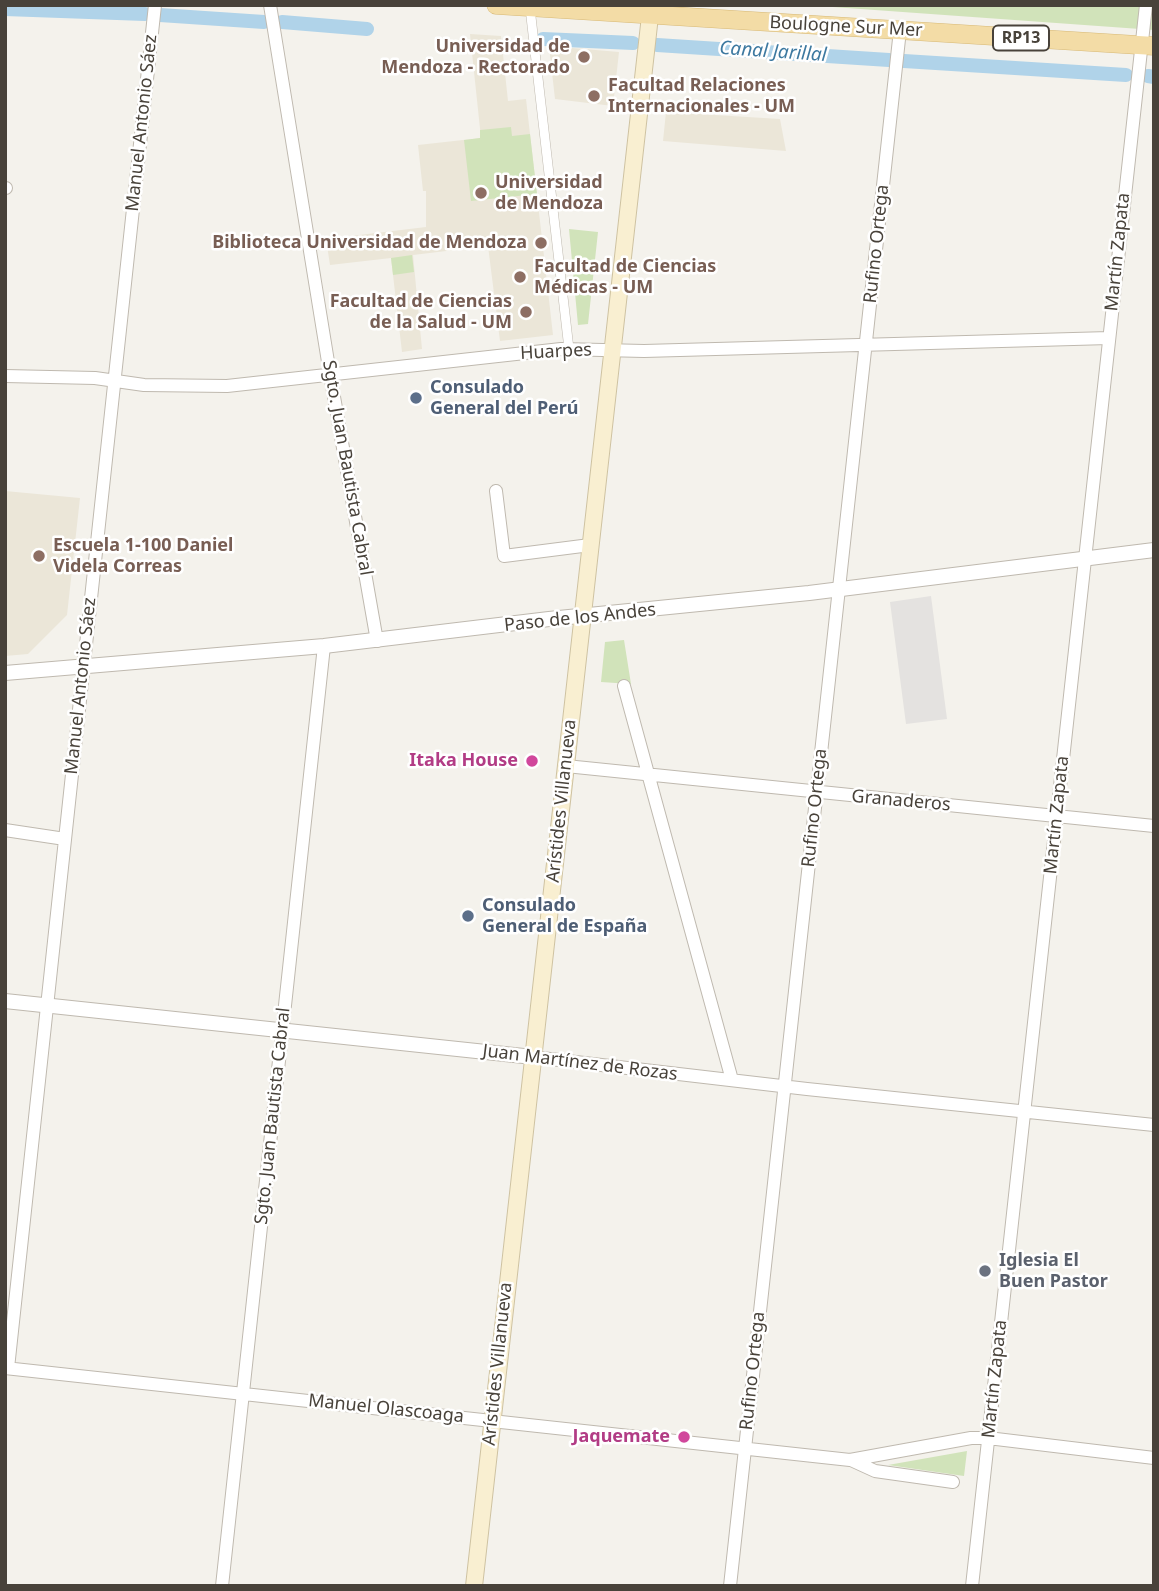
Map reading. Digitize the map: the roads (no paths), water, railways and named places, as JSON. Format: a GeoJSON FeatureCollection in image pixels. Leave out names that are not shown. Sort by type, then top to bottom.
{"type":"FeatureCollection","features":[{"type":"Feature","properties":{"kind":"main road","name":"Boulogne Sur Mer"},"geometry":{"type":"LineString","coordinates":[[496,5],[1143,45]]}},
{"type":"Feature","properties":{"kind":"main road","name":"Arístides Villanueva"},"geometry":{"type":"LineString","coordinates":[[474,1586],[650,16]]}},
{"type":"Feature","properties":{"kind":"street","name":"Manuel Antonio Sáez"},"geometry":{"type":"LineString","coordinates":[[6,1368],[155,5]]}},
{"type":"Feature","properties":{"kind":"street","name":"Sgto. Juan Bautista Cabral"},"geometry":{"type":"LineString","coordinates":[[270,5],[377,641]]}},
{"type":"Feature","properties":{"kind":"street"},"geometry":{"type":"LineString","coordinates":[[1140,5],[1143,45]]}},
{"type":"Feature","properties":{"kind":"street"},"geometry":{"type":"LineString","coordinates":[[1143,45],[1146,5]]}},
{"type":"Feature","properties":{"kind":"street"},"geometry":{"type":"LineString","coordinates":[[530,8],[569,349]]}},
{"type":"Feature","properties":{"kind":"street","name":"Rufino Ortega"},"geometry":{"type":"LineString","coordinates":[[730,1586],[900,30]]}},
{"type":"Feature","properties":{"kind":"street","name":"Martín Zapata"},"geometry":{"type":"LineString","coordinates":[[972,1586],[1143,45]]}},
{"type":"Feature","properties":{"kind":"street","name":"Huarpes"},"geometry":{"type":"LineString","coordinates":[[5,376],[95,378],[144,385],[227,386],[569,349],[644,351],[1109,338]]}},
{"type":"Feature","properties":{"kind":"street"},"geometry":{"type":"LineString","coordinates":[[496,491],[504,555],[590,545]]}},
{"type":"Feature","properties":{"kind":"street","name":"Paso de los Andes"},"geometry":{"type":"LineString","coordinates":[[5,673],[377,641],[1154,550]]}},
{"type":"Feature","properties":{"kind":"street","name":"Sgto. Juan Bautista Cabral"},"geometry":{"type":"LineString","coordinates":[[222,1586],[324,646]]}},
{"type":"Feature","properties":{"kind":"street"},"geometry":{"type":"LineString","coordinates":[[624,686],[732,1080]]}},
{"type":"Feature","properties":{"kind":"street","name":"Granaderos"},"geometry":{"type":"LineString","coordinates":[[566,766],[1154,827]]}},
{"type":"Feature","properties":{"kind":"street"},"geometry":{"type":"LineString","coordinates":[[5,830],[65,839]]}},
{"type":"Feature","properties":{"kind":"street","name":"Juan Martínez de Rozas"},"geometry":{"type":"LineString","coordinates":[[5,1001],[1154,1125]]}},
{"type":"Feature","properties":{"kind":"street","name":"Manuel Olascoaga"},"geometry":{"type":"LineString","coordinates":[[6,1368],[850,1460],[971,1438],[1154,1458]]}},
{"type":"Feature","properties":{"kind":"street","name":"Manuel Olascoaga"},"geometry":{"type":"LineString","coordinates":[[850,1460],[875,1471],[953,1482]]}},
{"type":"Feature","properties":{"kind":"waterway","name":"Canal Jarillal"},"geometry":{"type":"LineString","coordinates":[[5,9],[145,14]]}},
{"type":"Feature","properties":{"kind":"waterway","name":"Canal Jarillal"},"geometry":{"type":"LineString","coordinates":[[160,15],[264,22]]}},
{"type":"Feature","properties":{"kind":"waterway","name":"Canal Jarillal"},"geometry":{"type":"LineString","coordinates":[[282,22],[367,29]]}},
{"type":"Feature","properties":{"kind":"waterway","name":"Canal Jarillal"},"geometry":{"type":"LineString","coordinates":[[543,39],[633,43]]}},
{"type":"Feature","properties":{"kind":"waterway","name":"Canal Jarillal"},"geometry":{"type":"LineString","coordinates":[[657,45],[889,60]]}},
{"type":"Feature","properties":{"kind":"waterway","name":"Canal Jarillal"},"geometry":{"type":"LineString","coordinates":[[904,61],[1126,75]]}},
{"type":"Feature","properties":{"kind":"waterway","name":"Canal Jarillal"},"geometry":{"type":"LineString","coordinates":[[1148,76],[1154,77]]}},
{"type":"Feature","properties":{"kind":"place","name":"Universidad de Mendoza - Rectorado"},"geometry":{"type":"Point","coordinates":[584,57]}},
{"type":"Feature","properties":{"kind":"place","name":"Facultad Relaciones Internacionales - UM"},"geometry":{"type":"Point","coordinates":[594,96]}},
{"type":"Feature","properties":{"kind":"place","name":"Universidad de Mendoza"},"geometry":{"type":"Point","coordinates":[481,193]}},
{"type":"Feature","properties":{"kind":"place","name":"Biblioteca Universidad de Mendoza"},"geometry":{"type":"Point","coordinates":[541,243]}},
{"type":"Feature","properties":{"kind":"place","name":"Facultad de Ciencias Médicas - UM"},"geometry":{"type":"Point","coordinates":[520,277]}},
{"type":"Feature","properties":{"kind":"place","name":"Facultad de Ciencias de la Salud - UM"},"geometry":{"type":"Point","coordinates":[526,312]}},
{"type":"Feature","properties":{"kind":"place","name":"Consulado General del Perú"},"geometry":{"type":"Point","coordinates":[416,398]}},
{"type":"Feature","properties":{"kind":"place","name":"Escuela 1-100 Daniel Videla Correas"},"geometry":{"type":"Point","coordinates":[39,556]}},
{"type":"Feature","properties":{"kind":"place","name":"Itaka House"},"geometry":{"type":"Point","coordinates":[532,761]}},
{"type":"Feature","properties":{"kind":"place","name":"Consulado General de España"},"geometry":{"type":"Point","coordinates":[468,916]}},
{"type":"Feature","properties":{"kind":"place","name":"Iglesia El Buen Pastor"},"geometry":{"type":"Point","coordinates":[985,1271]}},
{"type":"Feature","properties":{"kind":"place","name":"Jaquemate"},"geometry":{"type":"Point","coordinates":[684,1437]}}]}
